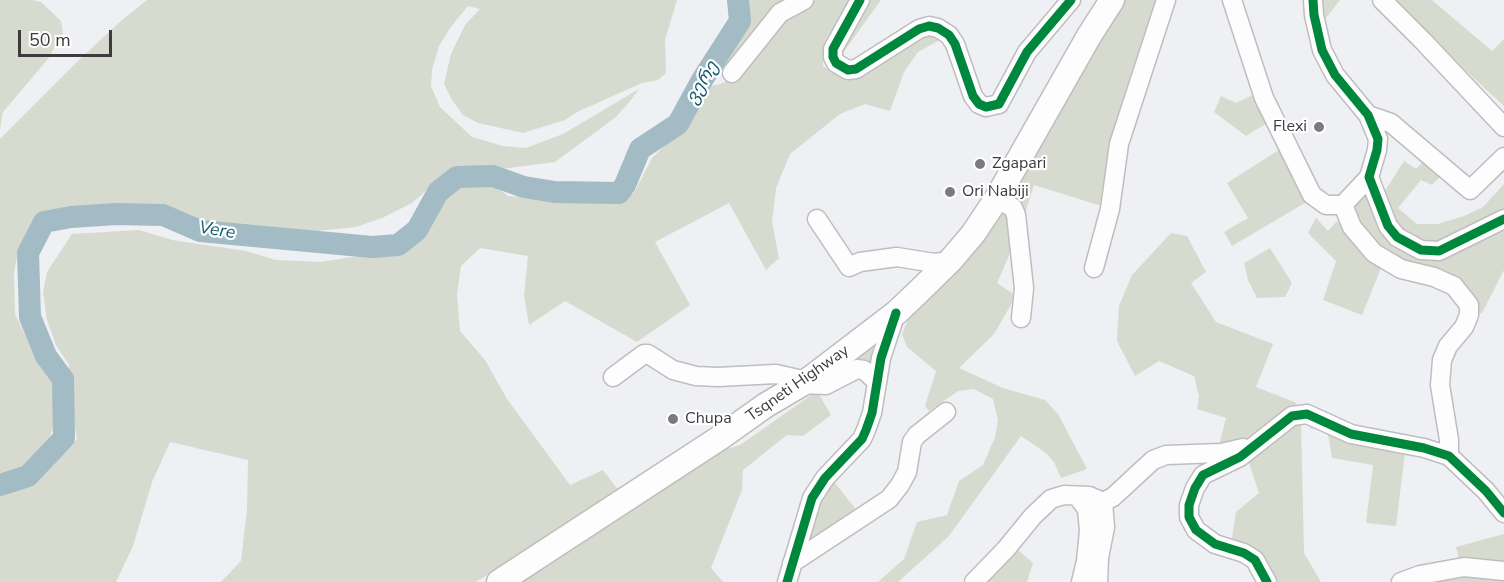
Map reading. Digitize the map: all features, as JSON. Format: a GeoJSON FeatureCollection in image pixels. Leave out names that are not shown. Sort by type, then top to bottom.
{"type":"FeatureCollection","features":[{"type":"Feature","properties":{"kind":"main road","name":"Tsqneti Highway"},"geometry":{"type":"LineString","coordinates":[[499,582],[714,442],[766,405],[804,383],[896,313],[950,261],[973,234],[997,198],[1083,46],[1112,0]]}},
{"type":"Feature","properties":{"kind":"street"},"geometry":{"type":"LineString","coordinates":[[732,73],[780,13],[804,0]]}},
{"type":"Feature","properties":{"kind":"street"},"geometry":{"type":"LineString","coordinates":[[860,0],[833,49],[832,57],[836,63],[848,70],[856,69],[919,29],[929,26],[938,28],[949,35],[955,44],[973,96],[986,107],[999,104],[1027,52],[1071,0]]}},
{"type":"Feature","properties":{"kind":"street"},"geometry":{"type":"LineString","coordinates":[[1094,268],[1110,209],[1119,144],[1167,0]]}},
{"type":"Feature","properties":{"kind":"street"},"geometry":{"type":"LineString","coordinates":[[1232,0],[1264,98],[1312,195],[1326,205],[1343,205],[1369,177],[1378,139],[1368,115],[1335,75],[1322,50],[1313,0]]}},
{"type":"Feature","properties":{"kind":"street"},"geometry":{"type":"LineString","coordinates":[[1382,0],[1423,40],[1504,127]]}},
{"type":"Feature","properties":{"kind":"street"},"geometry":{"type":"LineString","coordinates":[[1368,115],[1391,123],[1470,190],[1504,157]]}},
{"type":"Feature","properties":{"kind":"street"},"geometry":{"type":"LineString","coordinates":[[1369,177],[1388,226],[1397,237],[1421,250],[1439,251],[1504,219]]}},
{"type":"Feature","properties":{"kind":"street"},"geometry":{"type":"LineString","coordinates":[[997,198],[1013,208],[1016,215],[1024,288],[1021,318]]}},
{"type":"Feature","properties":{"kind":"street"},"geometry":{"type":"LineString","coordinates":[[1343,205],[1352,227],[1374,253],[1401,269],[1434,277],[1454,286],[1469,305],[1469,315],[1464,327],[1448,346],[1442,360],[1440,385],[1449,440],[1449,456]]}},
{"type":"Feature","properties":{"kind":"street"},"geometry":{"type":"LineString","coordinates":[[817,219],[849,267],[860,262],[897,257],[934,263],[950,261]]}},
{"type":"Feature","properties":{"kind":"street"},"geometry":{"type":"LineString","coordinates":[[787,582],[812,498],[825,477],[862,439],[872,413],[881,358],[896,313]]}},
{"type":"Feature","properties":{"kind":"street"},"geometry":{"type":"LineString","coordinates":[[613,377],[644,354],[648,354],[673,370],[696,376],[776,374],[804,383],[826,384],[857,369],[864,370],[877,382]]}},
{"type":"Feature","properties":{"kind":"street"},"geometry":{"type":"LineString","coordinates":[[792,563],[889,499],[907,472],[912,442],[917,435],[946,412]]}},
{"type":"Feature","properties":{"kind":"street"},"geometry":{"type":"LineString","coordinates":[[1267,582],[1255,561],[1244,553],[1208,541],[1196,530],[1189,517],[1189,505],[1203,475],[1240,457],[1292,416],[1307,414],[1351,434],[1424,448],[1449,456],[1486,491],[1504,513]]}},
{"type":"Feature","properties":{"kind":"street"},"geometry":{"type":"LineString","coordinates":[[975,582],[1051,499],[1064,495],[1089,496],[1103,502],[1113,497],[1153,460],[1166,454],[1221,453],[1256,444]]}},
{"type":"Feature","properties":{"kind":"street"},"geometry":{"type":"LineString","coordinates":[[1077,496],[1087,509],[1089,531],[1086,561],[1080,582]]}},
{"type":"Feature","properties":{"kind":"street"},"geometry":{"type":"LineString","coordinates":[[1098,582],[1099,558],[1105,527],[1103,502]]}},
{"type":"Feature","properties":{"kind":"street"},"geometry":{"type":"LineString","coordinates":[[1401,582],[1420,575],[1464,567],[1504,571]]}},
{"type":"Feature","properties":{"kind":"shaded area"},"geometry":{"type":"Polygon","coordinates":[[[0,0],[41,2],[61,21],[63,33],[48,59],[3,112],[0,129],[0,0]]]}},
{"type":"Feature","properties":{"kind":"shaded area"},"geometry":{"type":"Polygon","coordinates":[[[147,0],[677,0],[665,40],[666,73],[658,80],[642,83],[577,112],[565,120],[523,133],[478,123],[463,115],[452,100],[444,84],[451,54],[465,25],[480,9],[468,6],[450,28],[439,46],[432,70],[431,86],[440,107],[472,137],[503,146],[526,148],[563,134],[639,89],[616,117],[555,162],[493,170],[466,168],[439,179],[412,203],[382,218],[356,227],[298,233],[264,233],[181,218],[164,211],[111,208],[44,215],[18,252],[14,272],[15,314],[55,387],[58,413],[49,439],[25,468],[0,477],[0,139],[82,57],[147,0]]]}},
{"type":"Feature","properties":{"kind":"shaded area"},"geometry":{"type":"Polygon","coordinates":[[[745,0],[789,0],[717,75],[712,74],[746,20],[745,0]]]}},
{"type":"Feature","properties":{"kind":"shaded area"},"geometry":{"type":"Polygon","coordinates":[[[807,0],[851,0],[827,37],[823,66],[831,72],[843,75],[922,32],[939,35],[938,41],[918,52],[904,72],[890,111],[865,104],[840,114],[790,154],[776,188],[772,222],[779,258],[766,270],[729,203],[655,242],[690,305],[637,342],[565,301],[529,325],[524,296],[528,256],[480,248],[461,266],[457,294],[460,331],[485,360],[507,399],[570,485],[603,470],[619,491],[476,582],[221,582],[241,561],[247,509],[248,460],[170,442],[152,482],[133,546],[116,582],[0,582],[0,493],[40,474],[77,439],[68,385],[69,365],[56,345],[47,320],[43,292],[47,272],[72,234],[139,230],[172,240],[246,251],[276,260],[321,262],[401,249],[418,233],[442,194],[463,184],[495,186],[508,196],[618,202],[634,193],[652,158],[682,129],[707,86],[718,85],[729,80],[783,14],[807,0]]]}},
{"type":"Feature","properties":{"kind":"shaded area"},"geometry":{"type":"Polygon","coordinates":[[[862,0],[881,0],[840,57],[836,55],[862,0]]]}},
{"type":"Feature","properties":{"kind":"shaded area"},"geometry":{"type":"Polygon","coordinates":[[[1119,0],[1160,0],[1105,207],[1034,185],[1018,235],[997,283],[1016,296],[994,334],[959,368],[1003,388],[1045,400],[1058,414],[1087,469],[1061,478],[1054,462],[1046,453],[1021,436],[949,536],[898,582],[878,582],[904,559],[917,522],[947,515],[959,481],[983,465],[995,437],[998,420],[993,399],[974,389],[958,391],[929,411],[925,406],[936,371],[907,347],[902,334],[909,317],[1119,0]]]}},
{"type":"Feature","properties":{"kind":"shaded area"},"geometry":{"type":"Polygon","coordinates":[[[1314,0],[1340,0],[1319,27],[1314,0]]]}},
{"type":"Feature","properties":{"kind":"shaded area"},"geometry":{"type":"Polygon","coordinates":[[[1389,0],[1432,0],[1492,51],[1504,39],[1504,106],[1389,0]]]}},
{"type":"Feature","properties":{"kind":"shaded area"},"geometry":{"type":"Polygon","coordinates":[[[1253,95],[1267,123],[1246,136],[1214,112],[1221,96],[1236,103],[1253,95]]]}},
{"type":"Feature","properties":{"kind":"shaded area"},"geometry":{"type":"Polygon","coordinates":[[[1282,148],[1307,196],[1305,203],[1232,246],[1224,232],[1248,218],[1227,183],[1282,148]]]}},
{"type":"Feature","properties":{"kind":"shaded area"},"geometry":{"type":"Polygon","coordinates":[[[1430,155],[1445,171],[1432,185],[1421,180],[1398,208],[1417,224],[1438,224],[1464,216],[1483,207],[1504,184],[1504,208],[1501,211],[1431,247],[1398,233],[1381,197],[1404,161],[1416,169],[1430,155]]]}},
{"type":"Feature","properties":{"kind":"shaded area"},"geometry":{"type":"Polygon","coordinates":[[[1367,192],[1377,223],[1387,235],[1422,255],[1504,219],[1504,270],[1482,313],[1474,314],[1474,300],[1389,259],[1355,219],[1355,209],[1362,193],[1367,192]]]}},
{"type":"Feature","properties":{"kind":"shaded area"},"geometry":{"type":"Polygon","coordinates":[[[1316,218],[1328,231],[1337,221],[1365,259],[1381,268],[1362,315],[1323,300],[1336,261],[1308,233],[1316,218]]]}},
{"type":"Feature","properties":{"kind":"shaded area"},"geometry":{"type":"Polygon","coordinates":[[[1171,233],[1187,236],[1206,272],[1191,283],[1216,322],[1273,344],[1256,387],[1297,403],[1254,438],[1219,446],[1226,418],[1197,409],[1199,396],[1194,376],[1159,361],[1135,376],[1117,341],[1119,306],[1132,275],[1171,233]]]}},
{"type":"Feature","properties":{"kind":"shaded area"},"geometry":{"type":"Polygon","coordinates":[[[1270,248],[1292,283],[1285,297],[1257,298],[1248,280],[1244,263],[1270,248]]]}},
{"type":"Feature","properties":{"kind":"shaded area"},"geometry":{"type":"Polygon","coordinates":[[[874,336],[870,378],[845,363],[874,336]]]}},
{"type":"Feature","properties":{"kind":"shaded area"},"geometry":{"type":"Polygon","coordinates":[[[817,391],[831,415],[803,436],[787,435],[743,470],[742,490],[711,568],[723,582],[505,582],[701,457],[740,445],[817,391]]]}},
{"type":"Feature","properties":{"kind":"shaded area"},"geometry":{"type":"Polygon","coordinates":[[[1310,420],[1405,452],[1396,526],[1366,523],[1373,465],[1332,458],[1328,434],[1315,428],[1311,429],[1310,420]]]}},
{"type":"Feature","properties":{"kind":"shaded area"},"geometry":{"type":"Polygon","coordinates":[[[1301,423],[1304,553],[1321,582],[1272,582],[1267,560],[1259,551],[1250,546],[1231,545],[1236,512],[1259,493],[1248,460],[1286,424],[1301,423]]]}},
{"type":"Feature","properties":{"kind":"shaded area"},"geometry":{"type":"Polygon","coordinates":[[[828,474],[858,512],[808,547],[806,536],[828,474]]]}},
{"type":"Feature","properties":{"kind":"shaded area"},"geometry":{"type":"Polygon","coordinates":[[[1504,534],[1504,569],[1460,562],[1456,547],[1504,534]]]}},
{"type":"Feature","properties":{"kind":"shaded area"},"geometry":{"type":"Polygon","coordinates":[[[1018,550],[1033,563],[1027,582],[987,582],[1018,550]]]}},
{"type":"Feature","properties":{"kind":"shaded area"},"geometry":{"type":"Polygon","coordinates":[[[1504,573],[1504,582],[1414,582],[1421,579],[1504,573]]]}},
{"type":"Feature","properties":{"kind":"waterway","name":"Vere"},"geometry":{"type":"LineString","coordinates":[[0,485],[28,476],[64,438],[63,379],[46,356],[30,317],[28,253],[44,222],[71,217],[116,214],[163,215],[200,231],[372,247],[398,245],[417,230],[438,192],[457,177],[493,176],[524,187],[555,192],[619,193],[625,185],[640,149],[678,124],[702,80],[740,21],[738,0]]}},
{"type":"Feature","properties":{"kind":"cycle path"},"geometry":{"type":"LineString","coordinates":[[860,0],[833,49],[836,63],[848,70],[856,69],[919,29],[929,26],[938,28],[949,35],[955,44],[973,96],[979,104],[986,107],[999,104],[1027,52],[1071,0]]}},
{"type":"Feature","properties":{"kind":"cycle path"},"geometry":{"type":"LineString","coordinates":[[1313,0],[1322,50],[1335,75],[1368,115],[1378,139],[1369,177],[1388,226],[1397,237],[1421,250],[1439,251],[1504,219]]}},
{"type":"Feature","properties":{"kind":"cycle path"},"geometry":{"type":"LineString","coordinates":[[787,582],[812,498],[825,478],[862,439],[866,430],[872,413],[881,358],[896,313]]}},
{"type":"Feature","properties":{"kind":"cycle path"},"geometry":{"type":"LineString","coordinates":[[1267,582],[1255,560],[1244,553],[1215,544],[1196,530],[1189,517],[1189,505],[1203,475],[1240,457],[1292,416],[1307,414],[1351,434],[1424,448],[1449,456],[1486,491],[1504,513]]}},
{"type":"Feature","properties":{"kind":"place","name":"Flexi"},"geometry":{"type":"Point","coordinates":[1319,127]}},
{"type":"Feature","properties":{"kind":"place","name":"Zgapari"},"geometry":{"type":"Point","coordinates":[980,164]}},
{"type":"Feature","properties":{"kind":"place","name":"Ori Nabiji"},"geometry":{"type":"Point","coordinates":[950,192]}},
{"type":"Feature","properties":{"kind":"place","name":"Chupa"},"geometry":{"type":"Point","coordinates":[673,419]}},
{"type":"Feature","properties":{"kind":"water label","name":"ვერე"},"geometry":{"type":"Point","coordinates":[703,83]}}]}
